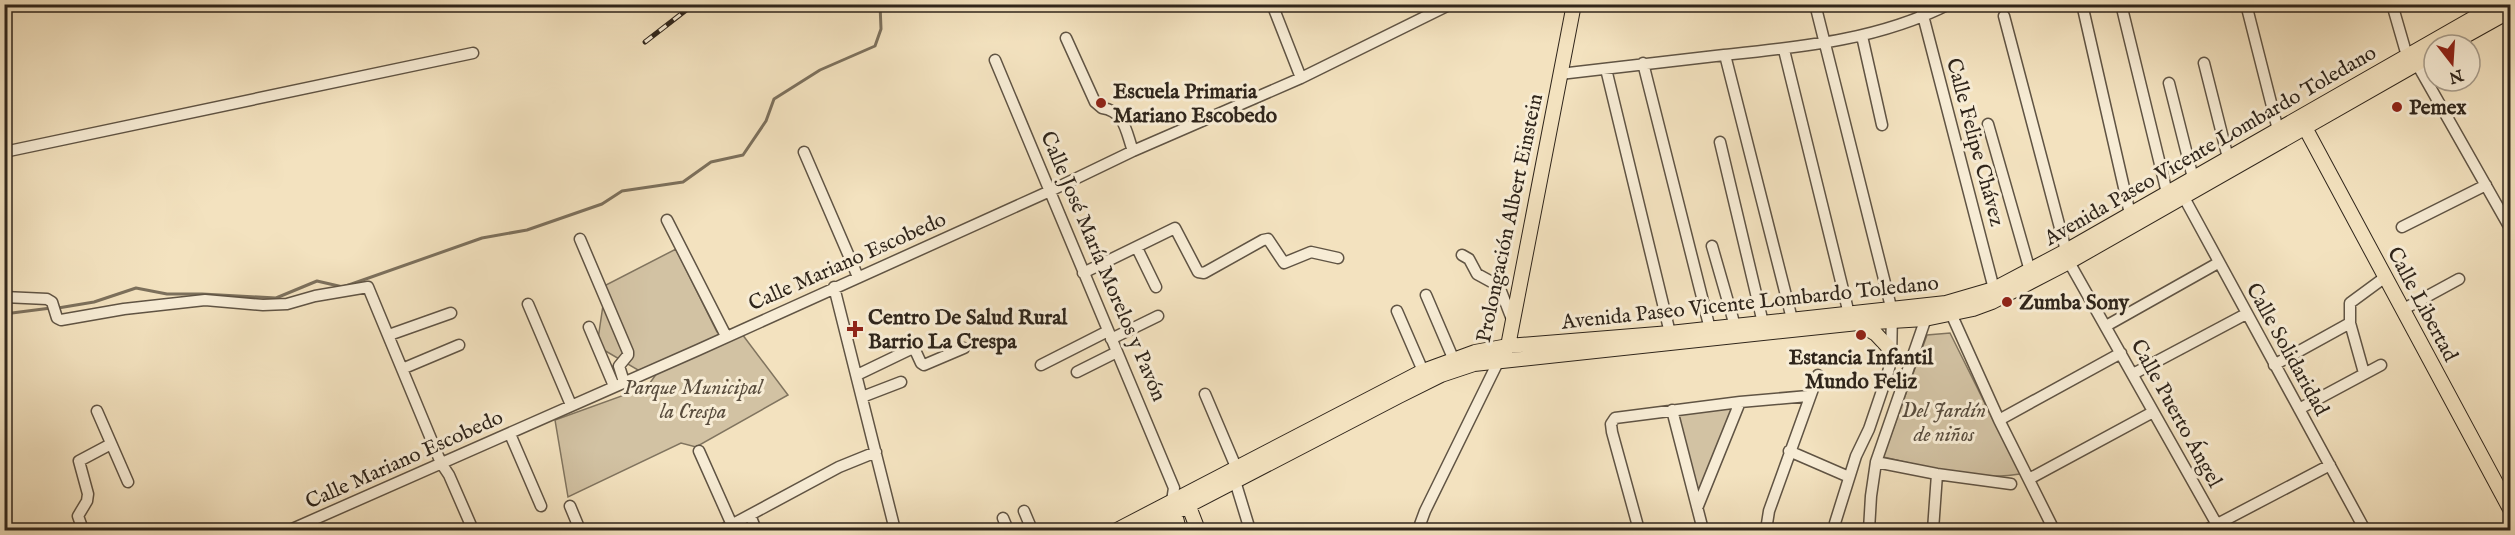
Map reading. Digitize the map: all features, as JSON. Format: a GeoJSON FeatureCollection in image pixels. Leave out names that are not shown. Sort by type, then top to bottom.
{"type":"FeatureCollection","features":[{"type":"Feature","properties":{"kind":"main road","name":"Prolongación Albert Einstein"},"geometry":{"type":"LineString","coordinates":[[1499,360],[1508,346],[1574,4]]}},
{"type":"Feature","properties":{"kind":"main road","name":"Avenida Paseo Vicente Lombardo Toledano"},"geometry":{"type":"LineString","coordinates":[[2461,33],[2498,4]]}},
{"type":"Feature","properties":{"kind":"main road","name":"Avenida Paseo Vicente Lombardo Toledano"},"geometry":{"type":"LineString","coordinates":[[1141,531],[1179,500],[1235,482],[1442,375],[1474,364],[1854,319],[1927,313],[1992,302],[2176,192],[2303,123],[2464,30],[2511,11]]}},
{"type":"Feature","properties":{"kind":"main road","name":"Avenida Paseo Vicente Lombardo Toledano"},"geometry":{"type":"LineString","coordinates":[[2413,59],[2422,57]]}},
{"type":"Feature","properties":{"kind":"main road","name":"Avenida Paseo Vicente Lombardo Toledano"},"geometry":{"type":"LineString","coordinates":[[1949,309],[2030,271],[2067,257],[2130,214],[2176,192],[2193,178],[2228,158],[2278,130],[2303,123]]}},
{"type":"Feature","properties":{"kind":"main road","name":"Calle Libertad"},"geometry":{"type":"LineString","coordinates":[[2303,123],[2384,278],[2511,509]]}},
{"type":"Feature","properties":{"kind":"main road","name":"Avenida Paseo Vicente Lombardo Toledano"},"geometry":{"type":"LineString","coordinates":[[1117,531],[1179,500],[1236,467],[1423,371],[1453,358],[1508,346],[1670,333],[1792,319],[1854,319]]}},
{"type":"Feature","properties":{"kind":"main road"},"geometry":{"type":"LineString","coordinates":[[1854,319],[1876,334],[1891,350]]}},
{"type":"Feature","properties":{"kind":"main road","name":"Calle José María Morelos y Pavón"},"geometry":{"type":"LineString","coordinates":[[1179,500],[1179,531]]}},
{"type":"Feature","properties":{"kind":"main road","name":"Calle José María Morelos y Pavón"},"geometry":{"type":"LineString","coordinates":[[1179,500],[1198,531]]}},
{"type":"Feature","properties":{"kind":"street"},"geometry":{"type":"LineString","coordinates":[[1272,4],[1302,78]]}},
{"type":"Feature","properties":{"kind":"street","name":"Calle Mariano Escobedo"},"geometry":{"type":"LineString","coordinates":[[290,531],[1302,78],[1451,4]]}},
{"type":"Feature","properties":{"kind":"street"},"geometry":{"type":"LineString","coordinates":[[1815,4],[1892,316],[1891,350],[1887,376],[1869,429],[1849,477],[1835,523],[1835,531]]}},
{"type":"Feature","properties":{"kind":"street","name":"Calle Felipe Chávez"},"geometry":{"type":"LineString","coordinates":[[1920,4],[1994,289]]}},
{"type":"Feature","properties":{"kind":"street"},"geometry":{"type":"LineString","coordinates":[[1560,74],[1825,44],[1923,18],[1949,4]]}},
{"type":"Feature","properties":{"kind":"street"},"geometry":{"type":"LineString","coordinates":[[2082,4],[2130,214]]}},
{"type":"Feature","properties":{"kind":"street","name":"Calle Solidaridad"},"geometry":{"type":"LineString","coordinates":[[2121,4],[2176,192],[2218,263],[2365,531]]}},
{"type":"Feature","properties":{"kind":"street"},"geometry":{"type":"LineString","coordinates":[[2246,4],[2278,130]]}},
{"type":"Feature","properties":{"kind":"street"},"geometry":{"type":"LineString","coordinates":[[2392,4],[2405,49],[2511,228]]}},
{"type":"Feature","properties":{"kind":"street","name":"Calle Puerto Ángel"},"geometry":{"type":"LineString","coordinates":[[2004,16],[2067,257],[2219,528]]}},
{"type":"Feature","properties":{"kind":"street"},"geometry":{"type":"LineString","coordinates":[[1862,36],[1882,125]]}},
{"type":"Feature","properties":{"kind":"street"},"geometry":{"type":"LineString","coordinates":[[1066,38],[1095,102],[1102,108],[1117,112],[1133,152]]}},
{"type":"Feature","properties":{"kind":"street"},"geometry":{"type":"LineString","coordinates":[[1784,50],[1854,319]]}},
{"type":"Feature","properties":{"kind":"street"},"geometry":{"type":"LineString","coordinates":[[4,152],[473,53]]}},
{"type":"Feature","properties":{"kind":"street"},"geometry":{"type":"LineString","coordinates":[[1725,55],[1792,319]]}},
{"type":"Feature","properties":{"kind":"street","name":"Calle José María Morelos y Pavón"},"geometry":{"type":"LineString","coordinates":[[995,60],[1179,500]]}},
{"type":"Feature","properties":{"kind":"street"},"geometry":{"type":"LineString","coordinates":[[1643,63],[1710,329]]}},
{"type":"Feature","properties":{"kind":"street"},"geometry":{"type":"LineString","coordinates":[[2204,63],[2228,158]]}},
{"type":"Feature","properties":{"kind":"street"},"geometry":{"type":"LineString","coordinates":[[1606,69],[1670,333]]}},
{"type":"Feature","properties":{"kind":"street"},"geometry":{"type":"LineString","coordinates":[[2169,83],[2193,178]]}},
{"type":"Feature","properties":{"kind":"street"},"geometry":{"type":"LineString","coordinates":[[1988,124],[2030,271]]}},
{"type":"Feature","properties":{"kind":"street"},"geometry":{"type":"LineString","coordinates":[[1720,142],[1763,323]]}},
{"type":"Feature","properties":{"kind":"street"},"geometry":{"type":"LineString","coordinates":[[804,152],[858,277]]}},
{"type":"Feature","properties":{"kind":"street"},"geometry":{"type":"LineString","coordinates":[[2402,227],[2486,185]]}},
{"type":"Feature","properties":{"kind":"street"},"geometry":{"type":"LineString","coordinates":[[667,220],[726,336]]}},
{"type":"Feature","properties":{"kind":"street"},"geometry":{"type":"LineString","coordinates":[[1083,273],[1175,228],[1198,272],[1204,273],[1263,240],[1268,240],[1284,263],[1311,252],[1338,258]]}},
{"type":"Feature","properties":{"kind":"street"},"geometry":{"type":"LineString","coordinates":[[580,239],[628,352],[619,366],[619,384]]}},
{"type":"Feature","properties":{"kind":"street"},"geometry":{"type":"LineString","coordinates":[[1712,246],[1735,326]]}},
{"type":"Feature","properties":{"kind":"street"},"geometry":{"type":"LineString","coordinates":[[1137,248],[1156,287]]}},
{"type":"Feature","properties":{"kind":"street"},"geometry":{"type":"LineString","coordinates":[[1462,255],[1468,259],[1477,274],[1499,286],[1513,322]]}},
{"type":"Feature","properties":{"kind":"street"},"geometry":{"type":"LineString","coordinates":[[2106,326],[2218,263]]}},
{"type":"Feature","properties":{"kind":"street"},"geometry":{"type":"LineString","coordinates":[[2364,373],[2350,323],[2349,303],[2384,278]]}},
{"type":"Feature","properties":{"kind":"street"},"geometry":{"type":"LineString","coordinates":[[2402,310],[2459,279]]}},
{"type":"Feature","properties":{"kind":"street"},"geometry":{"type":"LineString","coordinates":[[834,287],[895,531]]}},
{"type":"Feature","properties":{"kind":"street"},"geometry":{"type":"LineString","coordinates":[[4,297],[44,298],[54,308],[57,318],[61,320],[124,309],[205,300],[263,306],[287,304],[315,296],[368,288],[441,463],[449,475],[473,531]]}},
{"type":"Feature","properties":{"kind":"street"},"geometry":{"type":"LineString","coordinates":[[1426,295],[1453,358]]}},
{"type":"Feature","properties":{"kind":"street"},"geometry":{"type":"LineString","coordinates":[[528,304],[571,405]]}},
{"type":"Feature","properties":{"kind":"street"},"geometry":{"type":"LineString","coordinates":[[1949,309],[1999,420],[2054,531]]}},
{"type":"Feature","properties":{"kind":"street"},"geometry":{"type":"LineString","coordinates":[[1397,311],[1423,371]]}},
{"type":"Feature","properties":{"kind":"street"},"geometry":{"type":"LineString","coordinates":[[389,335],[451,313]]}},
{"type":"Feature","properties":{"kind":"street"},"geometry":{"type":"LineString","coordinates":[[1869,531],[1876,462],[1927,313]]}},
{"type":"Feature","properties":{"kind":"street"},"geometry":{"type":"LineString","coordinates":[[2133,374],[2246,314]]}},
{"type":"Feature","properties":{"kind":"street"},"geometry":{"type":"LineString","coordinates":[[1041,365],[1158,316]]}},
{"type":"Feature","properties":{"kind":"street"},"geometry":{"type":"LineString","coordinates":[[2274,365],[2350,323]]}},
{"type":"Feature","properties":{"kind":"street"},"geometry":{"type":"LineString","coordinates":[[589,327],[619,384]]}},
{"type":"Feature","properties":{"kind":"street"},"geometry":{"type":"LineString","coordinates":[[402,369],[459,345]]}},
{"type":"Feature","properties":{"kind":"street"},"geometry":{"type":"LineString","coordinates":[[857,375],[911,349],[915,350],[924,365],[964,348]]}},
{"type":"Feature","properties":{"kind":"street"},"geometry":{"type":"LineString","coordinates":[[1077,372],[1117,352]]}},
{"type":"Feature","properties":{"kind":"street"},"geometry":{"type":"LineString","coordinates":[[1999,420],[2121,353]]}},
{"type":"Feature","properties":{"kind":"street","name":"Prolongación Albert Einstein"},"geometry":{"type":"LineString","coordinates":[[1418,531],[1425,511],[1499,360]]}},
{"type":"Feature","properties":{"kind":"street"},"geometry":{"type":"LineString","coordinates":[[2299,409],[2381,365]]}},
{"type":"Feature","properties":{"kind":"street"},"geometry":{"type":"LineString","coordinates":[[1766,531],[1768,511],[1808,396],[1818,375]]}},
{"type":"Feature","properties":{"kind":"street"},"geometry":{"type":"LineString","coordinates":[[862,398],[901,382]]}},
{"type":"Feature","properties":{"kind":"street"},"geometry":{"type":"LineString","coordinates":[[1205,394],[1236,467]]}},
{"type":"Feature","properties":{"kind":"street"},"geometry":{"type":"LineString","coordinates":[[1639,531],[1611,432],[1611,424],[1615,418],[1808,396]]}},
{"type":"Feature","properties":{"kind":"street"},"geometry":{"type":"LineString","coordinates":[[1698,506],[1740,402]]}},
{"type":"Feature","properties":{"kind":"street"},"geometry":{"type":"LineString","coordinates":[[1671,410],[1703,531]]}},
{"type":"Feature","properties":{"kind":"street"},"geometry":{"type":"LineString","coordinates":[[97,411],[128,482]]}},
{"type":"Feature","properties":{"kind":"street"},"geometry":{"type":"LineString","coordinates":[[2029,479],[2153,412]]}},
{"type":"Feature","properties":{"kind":"street"},"geometry":{"type":"LineString","coordinates":[[1869,429],[1884,434]]}},
{"type":"Feature","properties":{"kind":"street"},"geometry":{"type":"LineString","coordinates":[[510,434],[541,506]]}},
{"type":"Feature","properties":{"kind":"street"},"geometry":{"type":"LineString","coordinates":[[83,531],[78,516],[88,494],[79,460],[111,444]]}},
{"type":"Feature","properties":{"kind":"street"},"geometry":{"type":"LineString","coordinates":[[699,451],[732,525]]}},
{"type":"Feature","properties":{"kind":"street"},"geometry":{"type":"LineString","coordinates":[[1789,451],[1849,477]]}},
{"type":"Feature","properties":{"kind":"street"},"geometry":{"type":"LineString","coordinates":[[722,531],[839,467],[876,452]]}},
{"type":"Feature","properties":{"kind":"street"},"geometry":{"type":"LineString","coordinates":[[1876,462],[1937,474],[2011,484]]}},
{"type":"Feature","properties":{"kind":"street"},"geometry":{"type":"LineString","coordinates":[[2206,531],[2219,528],[2330,465]]}},
{"type":"Feature","properties":{"kind":"street"},"geometry":{"type":"LineString","coordinates":[[1933,531],[1937,474]]}},
{"type":"Feature","properties":{"kind":"street"},"geometry":{"type":"LineString","coordinates":[[1235,482],[1250,531]]}},
{"type":"Feature","properties":{"kind":"street"},"geometry":{"type":"LineString","coordinates":[[570,506],[580,531]]}},
{"type":"Feature","properties":{"kind":"street"},"geometry":{"type":"LineString","coordinates":[[1024,511],[1032,531]]}},
{"type":"Feature","properties":{"kind":"street"},"geometry":{"type":"LineString","coordinates":[[750,515],[756,531]]}},
{"type":"Feature","properties":{"kind":"street"},"geometry":{"type":"LineString","coordinates":[[1003,518],[1008,531]]}},
{"type":"Feature","properties":{"kind":"green space","name":"Parque Municipal la Crespa"},"geometry":{"type":"Polygon","coordinates":[[[676,249],[717,332],[724,335],[643,373],[597,346],[606,285],[676,249]]]}},
{"type":"Feature","properties":{"kind":"green space","name":"Del Jardín de niños"},"geometry":{"type":"Polygon","coordinates":[[[1950,333],[2020,474],[1969,475],[1883,457],[1927,335],[1950,333]]]}},
{"type":"Feature","properties":{"kind":"green space","name":"Parque Municipal la Crespa"},"geometry":{"type":"Polygon","coordinates":[[[742,334],[788,395],[696,447],[681,443],[568,497],[555,420],[638,390],[642,394],[662,366],[742,334]]]}},
{"type":"Feature","properties":{"kind":"green space"},"geometry":{"type":"Polygon","coordinates":[[[1735,406],[1699,493],[1675,413],[1735,406]]]}},
{"type":"Feature","properties":{"kind":"waterway"},"geometry":{"type":"LineString","coordinates":[[58,308],[94,302],[136,288],[167,294],[276,298],[317,281],[343,287],[482,238],[527,230],[602,204],[622,191],[683,182],[711,162],[743,155],[766,121],[774,99],[820,70],[875,46],[881,29],[880,4]]}},
{"type":"Feature","properties":{"kind":"waterway"},"geometry":{"type":"LineString","coordinates":[[4,314],[51,308]]}},
{"type":"Feature","properties":{"kind":"railway"},"geometry":{"type":"LineString","coordinates":[[645,42],[694,4]]}},
{"type":"Feature","properties":{"kind":"place","name":"Escuela Primaria Mariano Escobedo"},"geometry":{"type":"Point","coordinates":[1101,103]}},
{"type":"Feature","properties":{"kind":"place","name":"Pemex"},"geometry":{"type":"Point","coordinates":[2397,107]}},
{"type":"Feature","properties":{"kind":"place","name":"Zumba Sony"},"geometry":{"type":"Point","coordinates":[2007,302]}},
{"type":"Feature","properties":{"kind":"place","name":"Centro De Salud Rural Barrio La Crespa"},"geometry":{"type":"Point","coordinates":[855,329]}},
{"type":"Feature","properties":{"kind":"place","name":"Estancia Infantil Mundo Feliz"},"geometry":{"type":"Point","coordinates":[1861,335]}}]}
